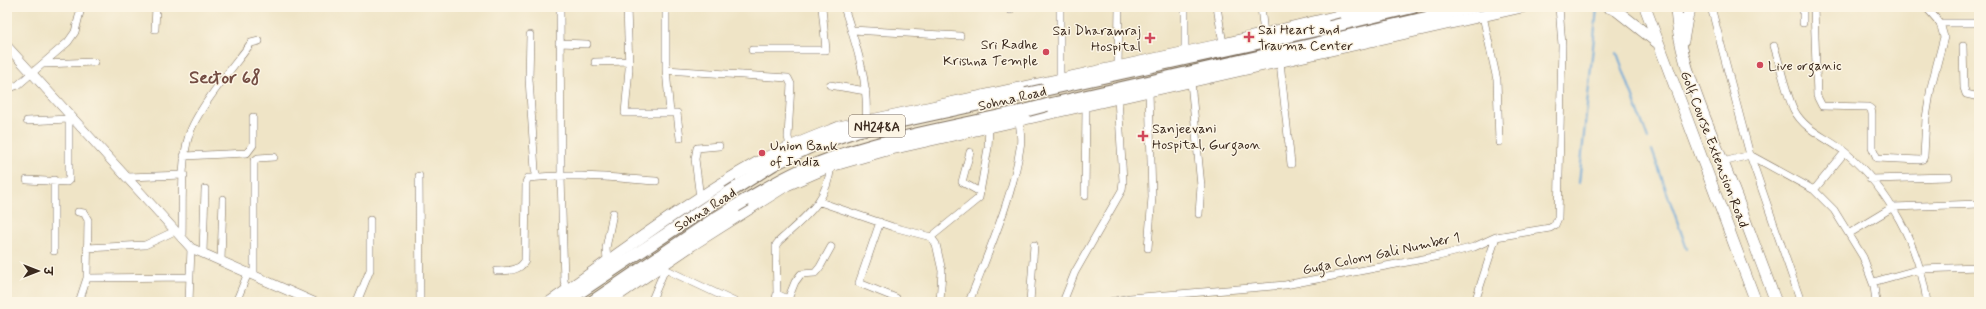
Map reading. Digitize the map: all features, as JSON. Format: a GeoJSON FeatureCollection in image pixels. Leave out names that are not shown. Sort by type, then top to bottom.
{"type":"FeatureCollection","features":[{"type":"Feature","properties":{"kind":"highway","name":"Sohna Road"},"geometry":{"type":"LineString","coordinates":[[566,296],[728,193],[734,183],[814,145],[856,131],[1030,89],[1044,90],[1336,23],[1413,7]]}},
{"type":"Feature","properties":{"kind":"highway","name":"Sohna Road"},"geometry":{"type":"LineString","coordinates":[[592,302],[713,220],[743,206],[790,176],[819,163],[866,147],[1028,110],[1043,111],[1336,44],[1344,37],[1473,7]]}},
{"type":"Feature","properties":{"kind":"main road"},"geometry":{"type":"LineString","coordinates":[[550,302],[566,296],[608,260],[700,198],[734,183],[790,146],[838,126],[1030,89],[1060,78],[1264,34],[1336,23],[1375,7]]}},
{"type":"Feature","properties":{"kind":"main road"},"geometry":{"type":"LineString","coordinates":[[608,302],[663,267],[743,206],[786,185],[831,166],[881,152],[1019,121],[1043,111],[1086,106],[1280,62],[1336,44],[1483,16],[1522,7]]}},
{"type":"Feature","properties":{"kind":"main road"},"geometry":{"type":"LineString","coordinates":[[1608,7],[1616,10],[1659,44]]}},
{"type":"Feature","properties":{"kind":"main road","name":"Golf Course Extension Road"},"geometry":{"type":"LineString","coordinates":[[1645,7],[1756,302]]}},
{"type":"Feature","properties":{"kind":"main road","name":"Golf Course Extension Road"},"geometry":{"type":"LineString","coordinates":[[1676,7],[1677,24],[1682,47],[1701,106],[1776,302]]}},
{"type":"Feature","properties":{"kind":"main road"},"geometry":{"type":"LineString","coordinates":[[1682,47],[1687,18],[1691,7]]}},
{"type":"Feature","properties":{"kind":"main road"},"geometry":{"type":"LineString","coordinates":[[1336,23],[1336,44]]}},
{"type":"Feature","properties":{"kind":"main road"},"geometry":{"type":"LineString","coordinates":[[1030,89],[1043,111]]}},
{"type":"Feature","properties":{"kind":"main road"},"geometry":{"type":"LineString","coordinates":[[734,183],[743,206]]}},
{"type":"Feature","properties":{"kind":"street"},"geometry":{"type":"LineString","coordinates":[[155,29],[156,7]]}},
{"type":"Feature","properties":{"kind":"street"},"geometry":{"type":"LineString","coordinates":[[560,7],[559,43],[561,176],[564,281],[566,296]]}},
{"type":"Feature","properties":{"kind":"street"},"geometry":{"type":"LineString","coordinates":[[627,7],[629,61],[625,113],[677,113],[680,138]]}},
{"type":"Feature","properties":{"kind":"street"},"geometry":{"type":"LineString","coordinates":[[666,7],[666,70],[670,112]]}},
{"type":"Feature","properties":{"kind":"street"},"geometry":{"type":"LineString","coordinates":[[752,50],[826,50],[822,7]]}},
{"type":"Feature","properties":{"kind":"street"},"geometry":{"type":"LineString","coordinates":[[844,7],[862,67],[866,91],[866,121]]}},
{"type":"Feature","properties":{"kind":"street"},"geometry":{"type":"LineString","coordinates":[[1060,7],[1060,78]]}},
{"type":"Feature","properties":{"kind":"street"},"geometry":{"type":"LineString","coordinates":[[1118,66],[1119,7]]}},
{"type":"Feature","properties":{"kind":"street"},"geometry":{"type":"LineString","coordinates":[[1185,51],[1186,7]]}},
{"type":"Feature","properties":{"kind":"street"},"geometry":{"type":"LineString","coordinates":[[1217,7],[1223,44]]}},
{"type":"Feature","properties":{"kind":"street"},"geometry":{"type":"LineString","coordinates":[[1261,7],[1264,34]]}},
{"type":"Feature","properties":{"kind":"street","name":"Guga Colony Gali Number 1"},"geometry":{"type":"LineString","coordinates":[[1110,302],[1130,298],[1285,285],[1439,256],[1474,247],[1496,236],[1550,228],[1555,225],[1558,218],[1562,45],[1559,7]]}},
{"type":"Feature","properties":{"kind":"street"},"geometry":{"type":"LineString","coordinates":[[1711,7],[1750,155],[1801,302]]}},
{"type":"Feature","properties":{"kind":"street"},"geometry":{"type":"LineString","coordinates":[[1803,7],[1803,23]]}},
{"type":"Feature","properties":{"kind":"street"},"geometry":{"type":"LineString","coordinates":[[1814,7],[1818,101],[1822,106],[1868,107],[1871,109],[1872,147],[1874,155],[1880,159],[1923,159],[1931,87],[1944,37],[1940,23],[1928,8]]}},
{"type":"Feature","properties":{"kind":"street"},"geometry":{"type":"LineString","coordinates":[[7,89],[18,86],[68,42],[75,32],[80,12]]}},
{"type":"Feature","properties":{"kind":"street"},"geometry":{"type":"LineString","coordinates":[[1483,16],[1497,80],[1500,142]]}},
{"type":"Feature","properties":{"kind":"street"},"geometry":{"type":"LineString","coordinates":[[1940,23],[1979,23]]}},
{"type":"Feature","properties":{"kind":"street"},"geometry":{"type":"LineString","coordinates":[[852,30],[960,36]]}},
{"type":"Feature","properties":{"kind":"street"},"geometry":{"type":"LineString","coordinates":[[530,35],[529,79],[535,170],[538,177]]}},
{"type":"Feature","properties":{"kind":"street"},"geometry":{"type":"LineString","coordinates":[[182,238],[184,156],[189,134],[199,114],[251,43],[259,41]]}},
{"type":"Feature","properties":{"kind":"street"},"geometry":{"type":"LineString","coordinates":[[559,43],[587,44]]}},
{"type":"Feature","properties":{"kind":"street"},"geometry":{"type":"LineString","coordinates":[[7,46],[70,118],[127,177],[191,248],[310,301]]}},
{"type":"Feature","properties":{"kind":"street"},"geometry":{"type":"LineString","coordinates":[[1774,46],[1794,110],[1806,126],[1845,152],[1893,207],[1908,236],[1920,269],[1927,302]]}},
{"type":"Feature","properties":{"kind":"street"},"geometry":{"type":"LineString","coordinates":[[1963,46],[1964,88],[1966,94],[1979,97]]}},
{"type":"Feature","properties":{"kind":"street"},"geometry":{"type":"LineString","coordinates":[[595,62],[629,61]]}},
{"type":"Feature","properties":{"kind":"street"},"geometry":{"type":"LineString","coordinates":[[44,64],[94,62]]}},
{"type":"Feature","properties":{"kind":"street"},"geometry":{"type":"LineString","coordinates":[[1280,62],[1291,164]]}},
{"type":"Feature","properties":{"kind":"street"},"geometry":{"type":"LineString","coordinates":[[666,70],[788,78],[791,84],[788,137],[790,146]]}},
{"type":"Feature","properties":{"kind":"street"},"geometry":{"type":"LineString","coordinates":[[1191,82],[1201,186],[1199,214]]}},
{"type":"Feature","properties":{"kind":"street"},"geometry":{"type":"LineString","coordinates":[[830,85],[866,91]]}},
{"type":"Feature","properties":{"kind":"street"},"geometry":{"type":"LineString","coordinates":[[1148,248],[1152,197],[1149,91]]}},
{"type":"Feature","properties":{"kind":"street"},"geometry":{"type":"LineString","coordinates":[[1063,302],[1075,272],[1122,190],[1123,181],[1118,98]]}},
{"type":"Feature","properties":{"kind":"street"},"geometry":{"type":"LineString","coordinates":[[1085,196],[1086,106]]}},
{"type":"Feature","properties":{"kind":"street"},"geometry":{"type":"LineString","coordinates":[[184,156],[247,153],[253,146],[253,116]]}},
{"type":"Feature","properties":{"kind":"street"},"geometry":{"type":"LineString","coordinates":[[27,121],[70,118]]}},
{"type":"Feature","properties":{"kind":"street"},"geometry":{"type":"LineString","coordinates":[[27,180],[54,180],[67,182],[69,180],[70,118]]}},
{"type":"Feature","properties":{"kind":"street"},"geometry":{"type":"LineString","coordinates":[[969,302],[990,249],[1013,181],[1021,147],[1019,121]]}},
{"type":"Feature","properties":{"kind":"street"},"geometry":{"type":"LineString","coordinates":[[930,236],[979,198],[988,148],[989,127]]}},
{"type":"Feature","properties":{"kind":"street"},"geometry":{"type":"LineString","coordinates":[[700,198],[695,159],[696,148],[720,146]]}},
{"type":"Feature","properties":{"kind":"street"},"geometry":{"type":"LineString","coordinates":[[970,152],[962,182],[980,192]]}},
{"type":"Feature","properties":{"kind":"street"},"geometry":{"type":"LineString","coordinates":[[1814,190],[1845,152]]}},
{"type":"Feature","properties":{"kind":"street"},"geometry":{"type":"LineString","coordinates":[[1723,162],[1750,155],[1814,190],[1834,210],[1850,233],[1863,257],[1873,282],[1876,302]]}},
{"type":"Feature","properties":{"kind":"street"},"geometry":{"type":"LineString","coordinates":[[236,302],[251,274],[254,161],[258,158],[274,157]]}},
{"type":"Feature","properties":{"kind":"street"},"geometry":{"type":"LineString","coordinates":[[775,302],[777,294],[776,245],[780,238],[788,234],[820,202],[829,182],[831,166]]}},
{"type":"Feature","properties":{"kind":"street"},"geometry":{"type":"LineString","coordinates":[[127,177],[184,175]]}},
{"type":"Feature","properties":{"kind":"street"},"geometry":{"type":"LineString","coordinates":[[419,176],[420,302]]}},
{"type":"Feature","properties":{"kind":"street"},"geometry":{"type":"LineString","coordinates":[[497,271],[516,270],[522,266],[525,261],[526,182],[528,178],[561,176],[656,181]]}},
{"type":"Feature","properties":{"kind":"street"},"geometry":{"type":"LineString","coordinates":[[1870,179],[1950,177]]}},
{"type":"Feature","properties":{"kind":"street"},"geometry":{"type":"LineString","coordinates":[[54,180],[54,251]]}},
{"type":"Feature","properties":{"kind":"street"},"geometry":{"type":"LineString","coordinates":[[202,253],[205,189]]}},
{"type":"Feature","properties":{"kind":"street"},"geometry":{"type":"LineString","coordinates":[[221,261],[223,199]]}},
{"type":"Feature","properties":{"kind":"street"},"geometry":{"type":"LineString","coordinates":[[820,202],[880,222],[930,236],[936,244],[942,270],[940,302]]}},
{"type":"Feature","properties":{"kind":"street"},"geometry":{"type":"LineString","coordinates":[[1850,233],[1893,207],[1979,204]]}},
{"type":"Feature","properties":{"kind":"street"},"geometry":{"type":"LineString","coordinates":[[78,212],[84,213],[88,220],[87,278],[79,302]]}},
{"type":"Feature","properties":{"kind":"street"},"geometry":{"type":"LineString","coordinates":[[608,260],[606,248],[613,213]]}},
{"type":"Feature","properties":{"kind":"street"},"geometry":{"type":"LineString","coordinates":[[357,302],[370,270],[370,220]]}},
{"type":"Feature","properties":{"kind":"street"},"geometry":{"type":"LineString","coordinates":[[880,222],[859,283],[896,298]]}},
{"type":"Feature","properties":{"kind":"street"},"geometry":{"type":"LineString","coordinates":[[88,248],[145,244],[175,231]]}},
{"type":"Feature","properties":{"kind":"street"},"geometry":{"type":"LineString","coordinates":[[1475,302],[1496,236]]}},
{"type":"Feature","properties":{"kind":"street"},"geometry":{"type":"LineString","coordinates":[[1030,302],[1034,245]]}},
{"type":"Feature","properties":{"kind":"street"},"geometry":{"type":"LineString","coordinates":[[777,294],[791,300],[795,282],[801,274],[815,273],[831,247]]}},
{"type":"Feature","properties":{"kind":"street"},"geometry":{"type":"LineString","coordinates":[[188,302],[191,248]]}},
{"type":"Feature","properties":{"kind":"street"},"geometry":{"type":"LineString","coordinates":[[651,302],[663,267],[735,302]]}},
{"type":"Feature","properties":{"kind":"street"},"geometry":{"type":"LineString","coordinates":[[1873,282],[1920,269],[1979,267]]}},
{"type":"Feature","properties":{"kind":"street"},"geometry":{"type":"LineString","coordinates":[[87,278],[190,277]]}},
{"type":"Feature","properties":{"kind":"waterway"},"geometry":{"type":"LineString","coordinates":[[1579,183],[1597,8]]}},
{"type":"Feature","properties":{"kind":"waterway"},"geometry":{"type":"LineString","coordinates":[[1617,53],[1648,139]]}},
{"type":"Feature","properties":{"kind":"waterway"},"geometry":{"type":"LineString","coordinates":[[1652,150],[1687,249]]}},
{"type":"Feature","properties":{"kind":"place","name":"Sai Heart and Trauma Center"},"geometry":{"type":"Point","coordinates":[1249,37]}},
{"type":"Feature","properties":{"kind":"place","name":"Sai Dharamraj Hospital"},"geometry":{"type":"Point","coordinates":[1150,38]}},
{"type":"Feature","properties":{"kind":"place","name":"Sri Radhe Krishna Temple"},"geometry":{"type":"Point","coordinates":[1046,52]}},
{"type":"Feature","properties":{"kind":"place","name":"Live organic"},"geometry":{"type":"Point","coordinates":[1760,65]}},
{"type":"Feature","properties":{"kind":"place","name":"Sanjeevani Hospital, Gurgaon"},"geometry":{"type":"Point","coordinates":[1143,136]}},
{"type":"Feature","properties":{"kind":"place","name":"Union Bank of India"},"geometry":{"type":"Point","coordinates":[762,153]}},
{"type":"Feature","properties":{"kind":"district","name":"Sector 68"},"geometry":{"type":"Point","coordinates":[225,77]}}]}
